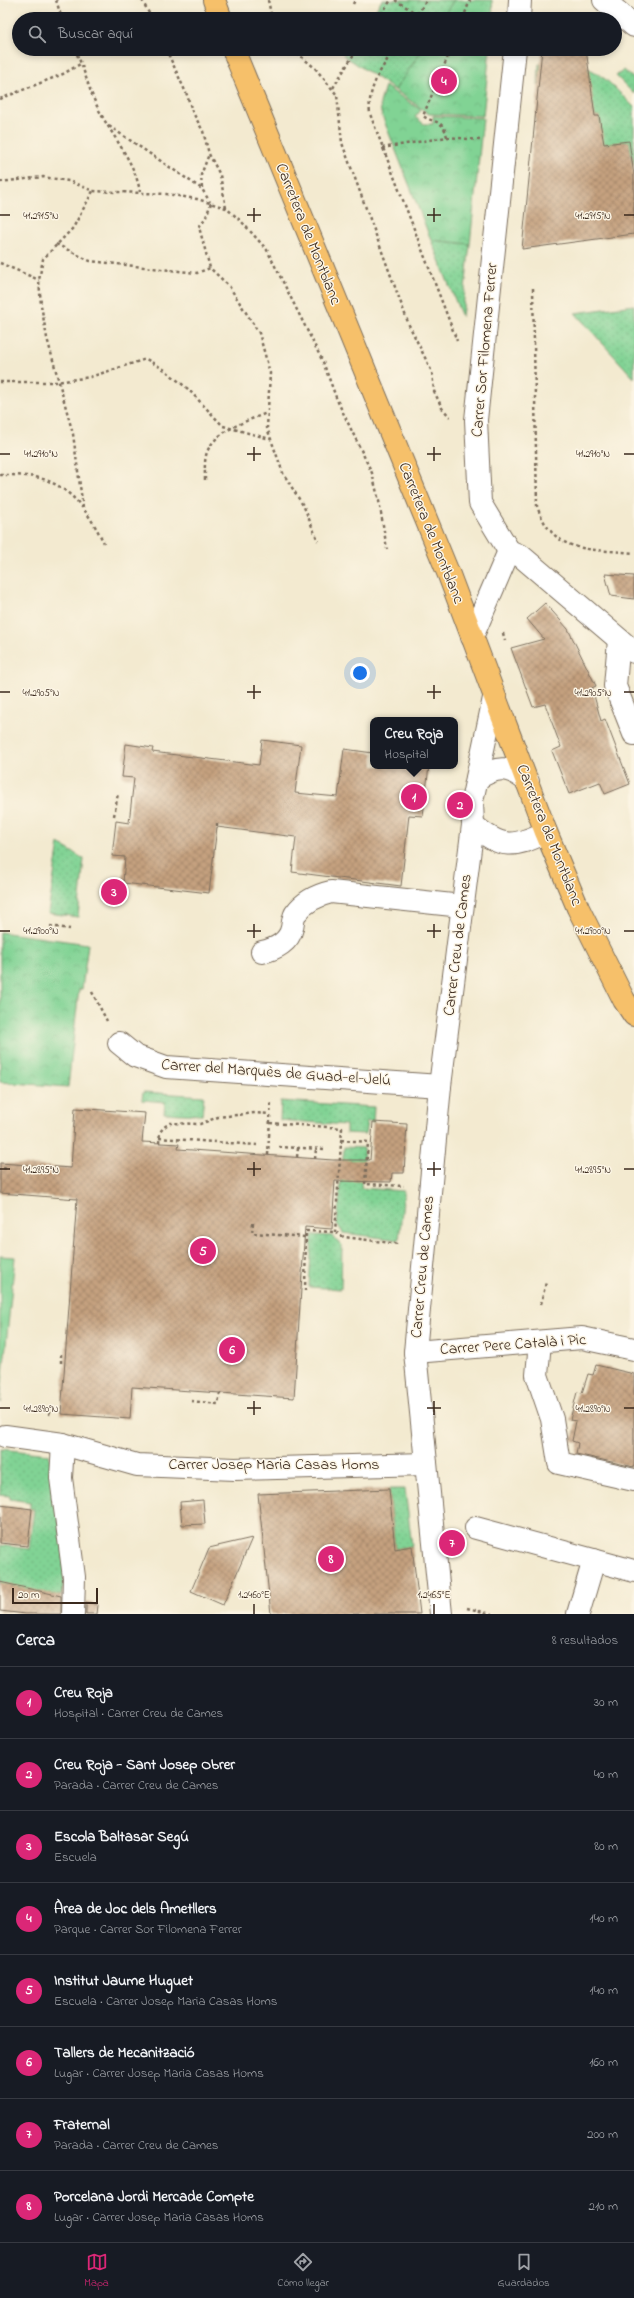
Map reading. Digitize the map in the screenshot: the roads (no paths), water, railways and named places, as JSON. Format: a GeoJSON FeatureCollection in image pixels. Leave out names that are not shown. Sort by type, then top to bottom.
{"type":"FeatureCollection","features":[{"type":"Feature","properties":{"kind":"main road"},"geometry":{"type":"LineString","coordinates":[[214,0],[218,12]]}},
{"type":"Feature","properties":{"kind":"main road","name":"Carretera de Montblanc"},"geometry":{"type":"LineString","coordinates":[[236,56],[472,638],[546,832],[578,908],[624,1000],[634,1015]]}},
{"type":"Feature","properties":{"kind":"street"},"geometry":{"type":"LineString","coordinates":[[519,12],[520,0]]}},
{"type":"Feature","properties":{"kind":"street"},"geometry":{"type":"LineString","coordinates":[[604,0],[618,12]]}},
{"type":"Feature","properties":{"kind":"street"},"geometry":{"type":"LineString","coordinates":[[622,16],[634,26]]}},
{"type":"Feature","properties":{"kind":"street","name":"Carrer Sor Filomena Ferrer"},"geometry":{"type":"LineString","coordinates":[[509,551],[480,503],[476,420],[514,56]]}},
{"type":"Feature","properties":{"kind":"street"},"geometry":{"type":"LineString","coordinates":[[472,638],[509,551],[521,556],[626,646],[614,686],[634,734]]}},
{"type":"Feature","properties":{"kind":"street","name":"Carrer Creu de Cames"},"geometry":{"type":"LineString","coordinates":[[441,1614],[415,1352],[440,1086],[473,826],[472,801],[494,698]]}},
{"type":"Feature","properties":{"kind":"street"},"geometry":{"type":"LineString","coordinates":[[477,779],[490,771],[514,770],[528,782]]}},
{"type":"Feature","properties":{"kind":"street"},"geometry":{"type":"LineString","coordinates":[[473,826],[490,840],[512,845],[529,840],[546,832]]}},
{"type":"Feature","properties":{"kind":"street"},"geometry":{"type":"LineString","coordinates":[[262,952],[275,948],[286,940],[291,933],[295,914],[303,905],[313,898],[331,892],[462,906]]}},
{"type":"Feature","properties":{"kind":"street","name":"Carrer del Marquès de Guad-el-Jelú"},"geometry":{"type":"LineString","coordinates":[[119,1043],[135,1056],[166,1067],[440,1086]]}},
{"type":"Feature","properties":{"kind":"street","name":"Carrer Pere Català i Pic"},"geometry":{"type":"LineString","coordinates":[[415,1352],[582,1338],[634,1349]]}},
{"type":"Feature","properties":{"kind":"street"},"geometry":{"type":"LineString","coordinates":[[540,1342],[537,1375],[552,1419],[559,1463],[634,1480]]}},
{"type":"Feature","properties":{"kind":"street","name":"Carrer Josep Maria Casas Homs"},"geometry":{"type":"LineString","coordinates":[[5,1436],[63,1444],[137,1465],[235,1469],[426,1464]]}},
{"type":"Feature","properties":{"kind":"street"},"geometry":{"type":"LineString","coordinates":[[63,1444],[61,1478],[74,1577],[73,1614]]}},
{"type":"Feature","properties":{"kind":"street"},"geometry":{"type":"LineString","coordinates":[[476,1528],[634,1570]]}},
{"type":"Feature","properties":{"kind":"street"},"geometry":{"type":"LineString","coordinates":[[578,1614],[594,1560]]}},
{"type":"Feature","properties":{"kind":"place","name":"Àrea de Joc dels Ametllers"},"geometry":{"type":"Point","coordinates":[444,81]}},
{"type":"Feature","properties":{"kind":"place","name":"Creu Roja"},"geometry":{"type":"Point","coordinates":[414,797]}},
{"type":"Feature","properties":{"kind":"place","name":"Creu Roja - Sant Josep Obrer"},"geometry":{"type":"Point","coordinates":[460,805]}},
{"type":"Feature","properties":{"kind":"place","name":"Escola Baltasar Segú"},"geometry":{"type":"Point","coordinates":[114,892]}},
{"type":"Feature","properties":{"kind":"place","name":"Institut Jaume Huguet"},"geometry":{"type":"Point","coordinates":[203,1251]}},
{"type":"Feature","properties":{"kind":"place","name":"Tallers de Mecanització"},"geometry":{"type":"Point","coordinates":[232,1350]}},
{"type":"Feature","properties":{"kind":"place","name":"Fraternal"},"geometry":{"type":"Point","coordinates":[452,1543]}},
{"type":"Feature","properties":{"kind":"place","name":"Porcelana Jordi Mercade Compte"},"geometry":{"type":"Point","coordinates":[331,1559]}}]}
